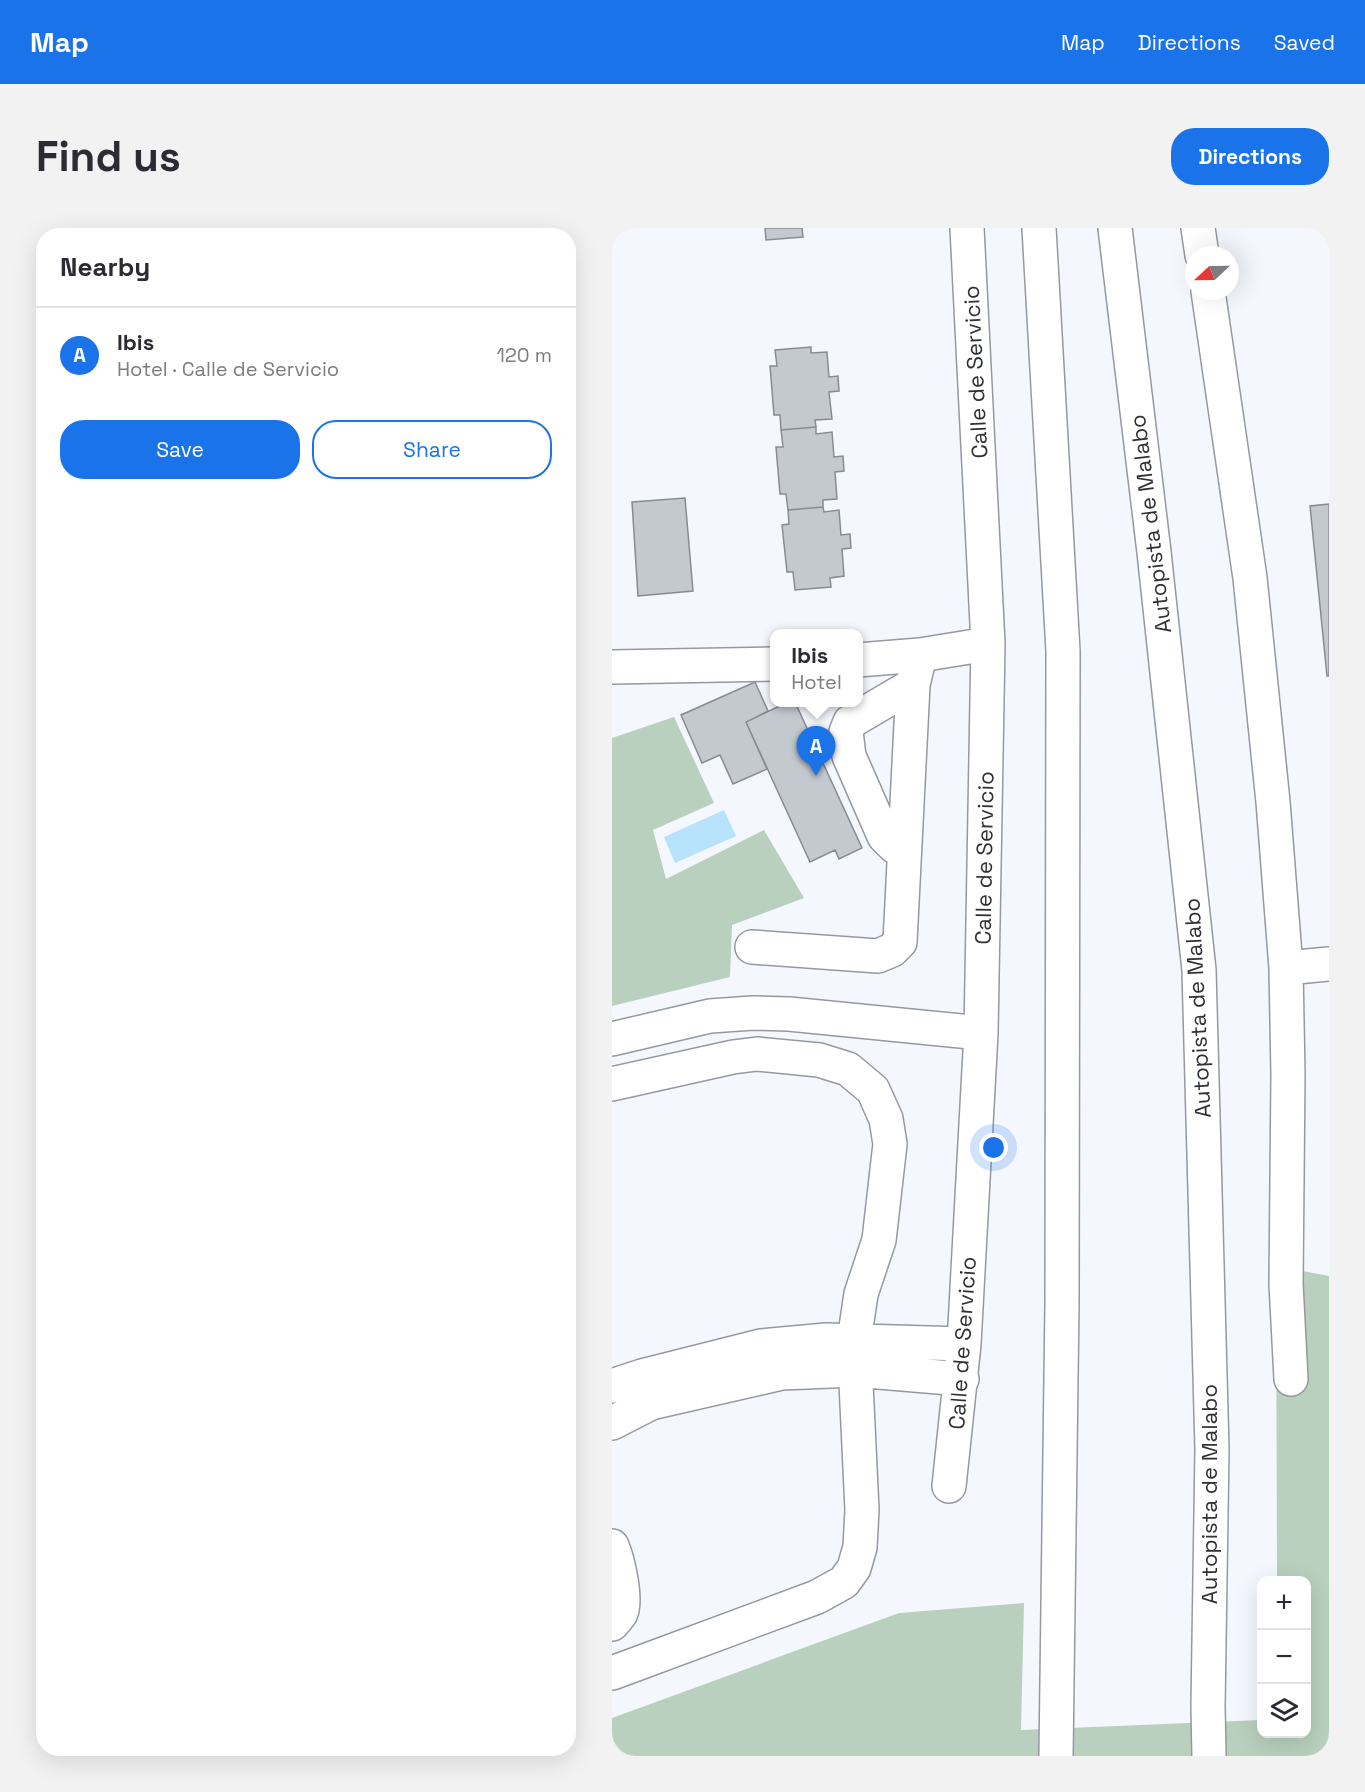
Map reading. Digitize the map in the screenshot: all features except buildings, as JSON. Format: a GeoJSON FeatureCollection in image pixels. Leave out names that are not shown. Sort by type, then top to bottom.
{"type":"FeatureCollection","features":[{"type":"Feature","properties":{"kind":"main road","name":"Calle de Servicio"},"geometry":{"type":"LineString","coordinates":[[949,1486],[962,1379],[981,1033],[988,644],[967,228]]}},
{"type":"Feature","properties":{"kind":"main road"},"geometry":{"type":"LineString","coordinates":[[1039,228],[1063,651],[1062,1304],[1056,1756]]}},
{"type":"Feature","properties":{"kind":"main road","name":"Autopista de Malabo"},"geometry":{"type":"LineString","coordinates":[[1115,228],[1154,552],[1199,970],[1212,1449],[1209,1756]]}},
{"type":"Feature","properties":{"kind":"main road"},"geometry":{"type":"LineString","coordinates":[[1198,228],[1201,246]]}},
{"type":"Feature","properties":{"kind":"main road"},"geometry":{"type":"LineString","coordinates":[[1209,300],[1250,578],[1273,802],[1286,968],[1288,1075],[1286,1284],[1291,1379]]}},
{"type":"Feature","properties":{"kind":"main road"},"geometry":{"type":"LineString","coordinates":[[904,852],[884,836],[849,756],[846,732],[850,722],[917,670],[988,644]]}},
{"type":"Feature","properties":{"kind":"main road"},"geometry":{"type":"LineString","coordinates":[[863,661],[917,670]]}},
{"type":"Feature","properties":{"kind":"main road"},"geometry":{"type":"LineString","coordinates":[[612,667],[770,664]]}},
{"type":"Feature","properties":{"kind":"main road"},"geometry":{"type":"LineString","coordinates":[[752,947],[878,956],[892,950],[900,942],[917,670]]}},
{"type":"Feature","properties":{"kind":"main road"},"geometry":{"type":"LineString","coordinates":[[1286,968],[1329,964]]}},
{"type":"Feature","properties":{"kind":"main road"},"geometry":{"type":"LineString","coordinates":[[612,1039],[710,1016],[753,1013],[789,1014],[981,1033]]}},
{"type":"Feature","properties":{"kind":"main road"},"geometry":{"type":"LineString","coordinates":[[612,1084],[757,1054],[819,1060],[848,1069],[873,1090],[886,1119],[890,1144],[879,1240],[861,1294],[855,1356],[861,1509],[860,1538],[854,1568],[844,1582],[816,1598],[612,1673]]}},
{"type":"Feature","properties":{"kind":"main road"},"geometry":{"type":"LineString","coordinates":[[612,1386],[646,1390],[782,1373],[855,1356],[964,1344]]}},
{"type":"Feature","properties":{"kind":"main road"},"geometry":{"type":"LineString","coordinates":[[855,1356],[962,1379]]}},
{"type":"Feature","properties":{"kind":"main road"},"geometry":{"type":"LineString","coordinates":[[612,1423],[646,1390]]}},
{"type":"Feature","properties":{"kind":"main road"},"geometry":{"type":"LineString","coordinates":[[612,1546],[622,1587],[621,1612],[612,1624]]}},
{"type":"Feature","properties":{"kind":"green space"},"geometry":{"type":"Polygon","coordinates":[[[674,717],[714,803],[653,830],[666,879],[764,830],[804,898],[732,925],[730,977],[612,1006],[612,738],[674,717]]]}},
{"type":"Feature","properties":{"kind":"green space"},"geometry":{"type":"Polygon","coordinates":[[[1276,1266],[1329,1276],[1329,1756],[612,1756],[612,1718],[899,1613],[1024,1603],[1021,1730],[1257,1720],[1257,1738],[1311,1738],[1311,1576],[1277,1576],[1276,1266]]]}},
{"type":"Feature","properties":{"kind":"water"},"geometry":{"type":"Polygon","coordinates":[[[724,810],[736,836],[675,863],[664,837],[724,810]]]}},
{"type":"Feature","properties":{"kind":"place","name":"Ibis"},"geometry":{"type":"Point","coordinates":[816,776]}}]}
